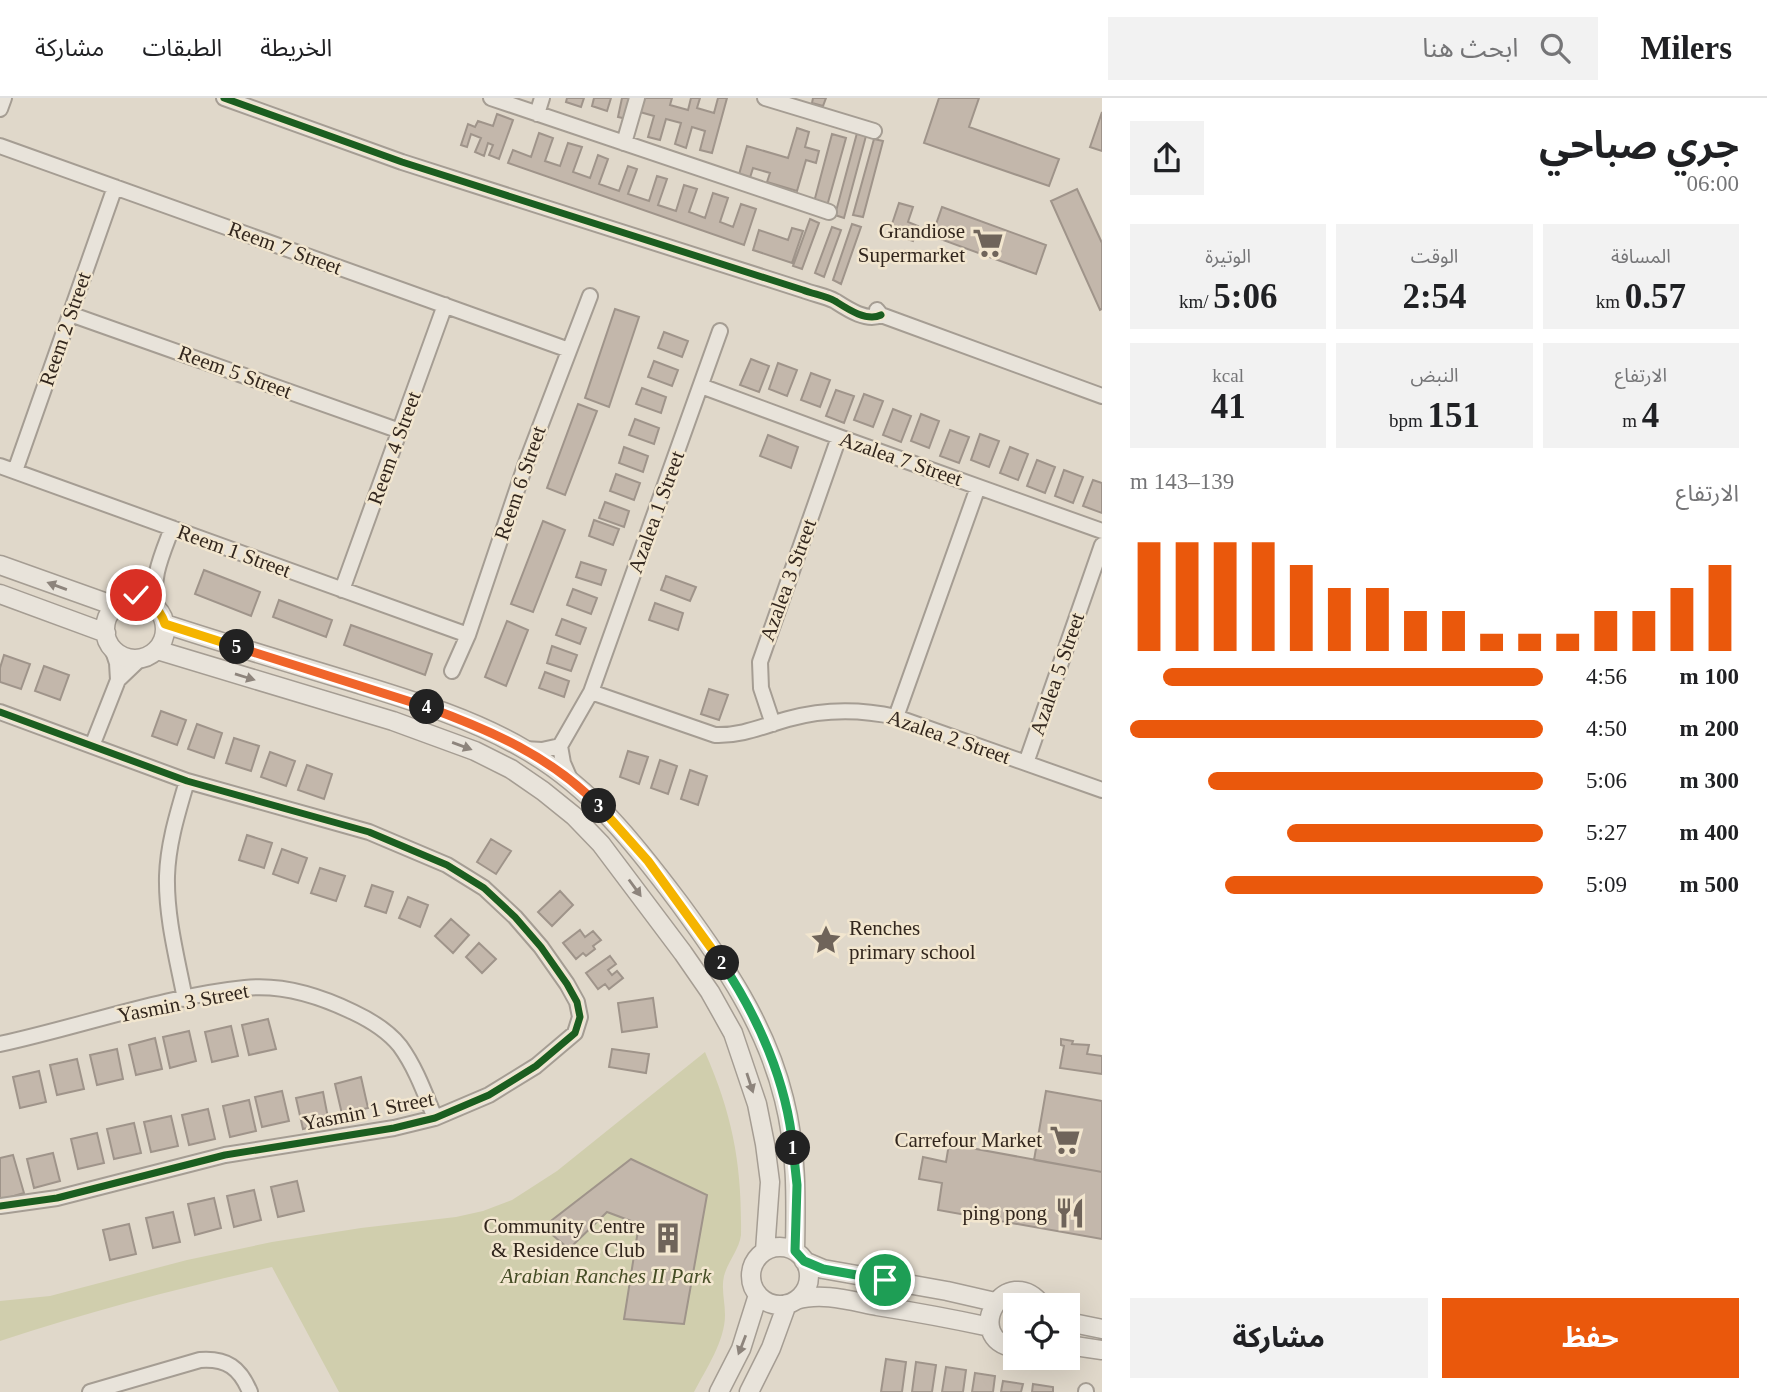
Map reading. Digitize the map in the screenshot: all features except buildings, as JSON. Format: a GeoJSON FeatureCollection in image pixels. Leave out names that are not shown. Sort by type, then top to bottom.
{"type":"FeatureCollection","features":[{"type":"Feature","properties":{"kind":"street"},"geometry":{"type":"LineString","coordinates":[[0,109],[4,98]]}},
{"type":"Feature","properties":{"kind":"street"},"geometry":{"type":"LineString","coordinates":[[224,98],[402,162],[836,302],[842,307],[870,317],[881,315],[1102,397]]}},
{"type":"Feature","properties":{"kind":"street"},"geometry":{"type":"LineString","coordinates":[[491,98],[829,212]]}},
{"type":"Feature","properties":{"kind":"street"},"geometry":{"type":"LineString","coordinates":[[537,114],[542,98]]}},
{"type":"Feature","properties":{"kind":"street"},"geometry":{"type":"LineString","coordinates":[[624,143],[637,98]]}},
{"type":"Feature","properties":{"kind":"street"},"geometry":{"type":"LineString","coordinates":[[765,98],[874,131]]}},
{"type":"Feature","properties":{"kind":"street","name":"Reem 7 Street"},"geometry":{"type":"LineString","coordinates":[[0,146],[569,349]]}},
{"type":"Feature","properties":{"kind":"street","name":"Reem 2 Street"},"geometry":{"type":"LineString","coordinates":[[15,471],[115,187]]}},
{"type":"Feature","properties":{"kind":"street","name":"Reem 6 Street"},"geometry":{"type":"LineString","coordinates":[[452,671],[468,635],[525,466],[590,296]]}},
{"type":"Feature","properties":{"kind":"street","name":"Reem 4 Street"},"geometry":{"type":"LineString","coordinates":[[342,590],[445,305]]}},
{"type":"Feature","properties":{"kind":"street","name":"Reem 5 Street"},"geometry":{"type":"LineString","coordinates":[[70,314],[400,431]]}},
{"type":"Feature","properties":{"kind":"street","name":"Azalea 1 Street"},"geometry":{"type":"LineString","coordinates":[[560,746],[591,692],[720,331]]}},
{"type":"Feature","properties":{"kind":"street","name":"Azalea 7 Street"},"geometry":{"type":"LineString","coordinates":[[701,386],[1102,531]]}},
{"type":"Feature","properties":{"kind":"street","name":"Azalea 3 Street"},"geometry":{"type":"LineString","coordinates":[[773,724],[761,688],[760,662],[839,438]]}},
{"type":"Feature","properties":{"kind":"street","name":"Reem 1 Street"},"geometry":{"type":"LineString","coordinates":[[0,466],[468,635]]}},
{"type":"Feature","properties":{"kind":"street"},"geometry":{"type":"LineString","coordinates":[[896,717],[978,486]]}},
{"type":"Feature","properties":{"kind":"street"},"geometry":{"type":"LineString","coordinates":[[118,680],[162,642],[161,616],[154,593],[155,575],[172,528]]}},
{"type":"Feature","properties":{"kind":"street","name":"Azalea 5 Street"},"geometry":{"type":"LineString","coordinates":[[1026,763],[1102,545]]}},
{"type":"Feature","properties":{"kind":"street"},"geometry":{"type":"LineString","coordinates":[[0,565],[122,603],[139,599],[161,616],[480,726],[524,749],[570,779],[610,818],[648,861],[733,979],[760,1030],[777,1074],[793,1141],[800,1256],[809,1278],[802,1294],[792,1302],[750,1392]]}},
{"type":"Feature","properties":{"kind":"street"},"geometry":{"type":"LineString","coordinates":[[92,746],[118,680],[117,663],[109,641],[109,614],[143,589],[155,575]]}},
{"type":"Feature","properties":{"kind":"street"},"geometry":{"type":"LineString","coordinates":[[0,594],[109,641],[125,657],[149,654],[393,722],[475,751],[544,790],[601,844],[683,953],[710,992],[733,1034],[757,1104],[765,1144],[770,1182],[765,1251]]}},
{"type":"Feature","properties":{"kind":"street","name":"Azalea 2 Street"},"geometry":{"type":"LineString","coordinates":[[591,692],[696,731],[715,735],[734,736],[810,714],[831,711],[874,712],[896,717],[1102,790]]}},
{"type":"Feature","properties":{"kind":"street","name":"Yasmin 1 Street"},"geometry":{"type":"LineString","coordinates":[[0,712],[187,781],[369,832],[447,865],[484,888],[515,918],[541,947],[567,984],[586,1003],[589,1022],[579,1039],[558,1049],[513,1082],[489,1096],[435,1118],[394,1128],[225,1156],[57,1198],[0,1206]]}},
{"type":"Feature","properties":{"kind":"street"},"geometry":{"type":"LineString","coordinates":[[524,749],[542,750],[560,746],[570,779]]}},
{"type":"Feature","properties":{"kind":"street"},"geometry":{"type":"LineString","coordinates":[[185,999],[168,901],[167,874],[173,832],[187,781]]}},
{"type":"Feature","properties":{"kind":"street","name":"Yasmin 3 Street"},"geometry":{"type":"LineString","coordinates":[[0,1044],[185,999],[246,988],[308,994],[341,1006],[379,1027],[399,1045],[414,1070],[435,1118]]}},
{"type":"Feature","properties":{"kind":"street"},"geometry":{"type":"LineString","coordinates":[[719,1392],[741,1349],[758,1295],[751,1276],[752,1266],[765,1251],[775,1247],[785,1247],[823,1269],[995,1302]]}},
{"type":"Feature","properties":{"kind":"street"},"geometry":{"type":"LineString","coordinates":[[880,1306],[885,1280]]}},
{"type":"Feature","properties":{"kind":"street"},"geometry":{"type":"LineString","coordinates":[[943,1317],[947,1291]]}},
{"type":"Feature","properties":{"kind":"street"},"geometry":{"type":"LineString","coordinates":[[758,1295],[772,1303],[817,1296],[990,1327]]}},
{"type":"Feature","properties":{"kind":"street"},"geometry":{"type":"LineString","coordinates":[[1003,1296],[995,1302],[991,1310],[990,1327],[1003,1344]]}},
{"type":"Feature","properties":{"kind":"street"},"geometry":{"type":"LineString","coordinates":[[1080,1324],[1102,1329]]}},
{"type":"Feature","properties":{"kind":"street"},"geometry":{"type":"LineString","coordinates":[[1080,1347],[1102,1350]]}},
{"type":"Feature","properties":{"kind":"street"},"geometry":{"type":"LineString","coordinates":[[90,1392],[200,1360],[222,1360],[240,1372],[248,1392]]}},
{"type":"Feature","properties":{"kind":"green space","name":"Arabian Ranches II Park"},"geometry":{"type":"Polygon","coordinates":[[[705,1052],[723,1098],[734,1141],[740,1186],[741,1235],[724,1276],[725,1315],[722,1335],[694,1392],[339,1392],[272,1267],[135,1301],[0,1341],[0,1301],[50,1296],[187,1260],[272,1242],[456,1217],[483,1211],[512,1200],[557,1171],[705,1052]]]}},
{"type":"Feature","properties":{"kind":"cycle path"},"geometry":{"type":"LineString","coordinates":[[224,98],[402,162],[828,298],[869,317],[881,315]]}},
{"type":"Feature","properties":{"kind":"cycle path"},"geometry":{"type":"LineString","coordinates":[[0,712],[187,781],[369,832],[447,865],[484,888],[515,917],[541,947],[567,984],[577,1002],[580,1017],[575,1033],[536,1066],[489,1095],[435,1118],[394,1128],[225,1155],[57,1198],[0,1206]]}},
{"type":"Feature","properties":{"kind":"place","name":"Grandiose Supermarket"},"geometry":{"type":"Point","coordinates":[988,243]}},
{"type":"Feature","properties":{"kind":"place","name":"Renches primary school"},"geometry":{"type":"Point","coordinates":[826,940]}},
{"type":"Feature","properties":{"kind":"place","name":"Carrefour Market"},"geometry":{"type":"Point","coordinates":[1065,1140]}},
{"type":"Feature","properties":{"kind":"place","name":"ping pong"},"geometry":{"type":"Point","coordinates":[1070,1213]}},
{"type":"Feature","properties":{"kind":"place","name":"Community Centre & Residence Club"},"geometry":{"type":"Point","coordinates":[668,1238]}},
{"type":"Feature","properties":{"kind":"route"},"geometry":{"type":"LineString","coordinates":[[136,595],[128,599],[149,602],[157,608],[165,624],[401,698],[480,726],[524,749],[575,782],[648,861],[733,979],[760,1030],[777,1074],[793,1141],[797,1185],[795,1251],[804,1261],[823,1269],[885,1280]]}}]}
